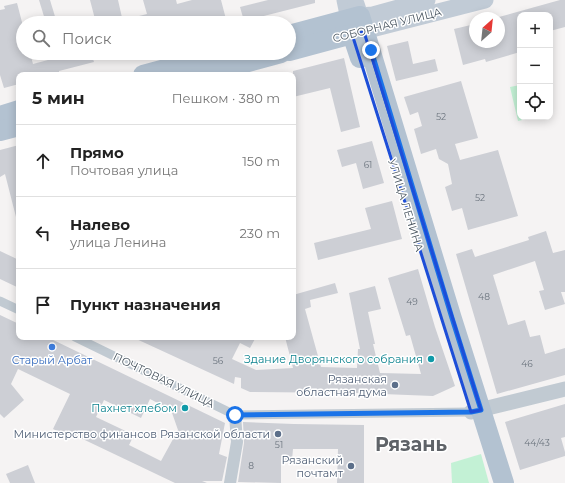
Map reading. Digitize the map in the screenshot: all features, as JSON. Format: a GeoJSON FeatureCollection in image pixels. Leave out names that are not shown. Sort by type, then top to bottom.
{"type":"FeatureCollection","features":[{"type":"Feature","properties":{"kind":"main road","name":"СОБОРНАЯ УЛИЦА"},"geometry":{"type":"LineString","coordinates":[[296,47],[354,17],[373,15],[427,0]]}},
{"type":"Feature","properties":{"kind":"main road","name":"СОБОРНАЯ УЛИЦА"},"geometry":{"type":"LineString","coordinates":[[296,33],[354,17],[485,0]]}},
{"type":"Feature","properties":{"kind":"main road","name":"УЛИЦА ЛЕНИНА"},"geometry":{"type":"LineString","coordinates":[[354,17],[371,50],[452,318],[493,483]]}},
{"type":"Feature","properties":{"kind":"main road"},"geometry":{"type":"LineString","coordinates":[[154,72],[199,60]]}},
{"type":"Feature","properties":{"kind":"main road"},"geometry":{"type":"LineString","coordinates":[[211,72],[255,60]]}},
{"type":"Feature","properties":{"kind":"main road"},"geometry":{"type":"LineString","coordinates":[[0,116],[16,111]]}},
{"type":"Feature","properties":{"kind":"main road"},"geometry":{"type":"LineString","coordinates":[[0,131],[16,127]]}},
{"type":"Feature","properties":{"kind":"main road","name":"УЛИЦА ЛЕНИНА"},"geometry":{"type":"LineString","coordinates":[[476,411],[504,483]]}},
{"type":"Feature","properties":{"kind":"street"},"geometry":{"type":"LineString","coordinates":[[0,301],[16,309]]}},
{"type":"Feature","properties":{"kind":"street","name":"ПОЧТОВАЯ УЛИЦА"},"geometry":{"type":"LineString","coordinates":[[81,340],[235,415],[476,411],[565,389]]}},
{"type":"Feature","properties":{"kind":"street"},"geometry":{"type":"LineString","coordinates":[[230,483],[237,442],[235,415]]}},
{"type":"Feature","properties":{"kind":"highlighted area"},"geometry":{"type":"Polygon","coordinates":[[[364,32],[481,410],[471,412],[352,34],[364,32]]]}},
{"type":"Feature","properties":{"kind":"green space"},"geometry":{"type":"Polygon","coordinates":[[[517,86],[517,117],[510,87],[517,86]]]}},
{"type":"Feature","properties":{"kind":"green space"},"geometry":{"type":"Polygon","coordinates":[[[481,454],[489,483],[452,483],[451,463],[481,454]]]}},
{"type":"Feature","properties":{"kind":"building"},"geometry":{"type":"Polygon","coordinates":[[[39,0],[50,0],[55,16],[44,16],[39,0]]]}},
{"type":"Feature","properties":{"kind":"building"},"geometry":{"type":"Polygon","coordinates":[[[90,0],[118,0],[122,16],[94,16],[90,0]]]}},
{"type":"Feature","properties":{"kind":"building"},"geometry":{"type":"Polygon","coordinates":[[[143,0],[176,0],[177,4],[192,0],[221,0],[225,16],[139,16],[147,14],[143,0]]]}},
{"type":"Feature","properties":{"kind":"building"},"geometry":{"type":"Polygon","coordinates":[[[268,0],[315,0],[315,3],[264,16],[243,16],[240,7],[268,0]]]}},
{"type":"Feature","properties":{"kind":"building"},"geometry":{"type":"Polygon","coordinates":[[[560,0],[565,0],[565,27],[553,30],[553,12],[517,12],[517,53],[486,62],[485,59],[463,65],[454,29],[469,25],[469,48],[505,48],[505,15],[560,0]]]}},
{"type":"Feature","properties":{"kind":"building"},"geometry":{"type":"Polygon","coordinates":[[[17,3],[20,16],[16,16],[16,60],[32,60],[33,64],[48,60],[93,60],[94,62],[59,72],[16,72],[16,85],[4,88],[0,75],[0,10],[5,9],[4,6],[17,3]]]}},
{"type":"Feature","properties":{"kind":"building"},"geometry":{"type":"Polygon","coordinates":[[[408,41],[413,64],[435,59],[438,71],[396,81],[387,46],[408,41]]]}},
{"type":"Feature","properties":{"kind":"building"},"geometry":{"type":"Polygon","coordinates":[[[344,58],[360,127],[341,132],[330,88],[296,96],[296,72],[293,71],[344,58]]]}},
{"type":"Feature","properties":{"kind":"building"},"geometry":{"type":"Polygon","coordinates":[[[461,81],[478,138],[455,144],[460,160],[498,150],[518,216],[468,230],[462,208],[452,211],[445,187],[452,184],[448,164],[439,159],[436,149],[421,154],[414,129],[422,126],[418,112],[410,115],[404,97],[461,81]]]}},
{"type":"Feature","properties":{"kind":"building"},"geometry":{"type":"Polygon","coordinates":[[[372,141],[384,183],[363,189],[356,163],[342,167],[337,150],[372,141]]]}},
{"type":"Feature","properties":{"kind":"building"},"geometry":{"type":"Polygon","coordinates":[[[16,146],[16,217],[5,174],[0,177],[0,150],[16,146]]]}},
{"type":"Feature","properties":{"kind":"building"},"geometry":{"type":"Polygon","coordinates":[[[392,201],[402,239],[318,260],[314,243],[371,229],[365,208],[392,201]]]}},
{"type":"Feature","properties":{"kind":"building"},"geometry":{"type":"Polygon","coordinates":[[[546,231],[553,253],[565,250],[565,292],[561,292],[565,304],[545,310],[539,291],[544,290],[535,261],[493,275],[508,325],[525,320],[530,337],[540,335],[545,354],[565,348],[565,375],[497,394],[456,254],[472,249],[475,257],[529,240],[528,237],[546,231]]]}},
{"type":"Feature","properties":{"kind":"building"},"geometry":{"type":"Polygon","coordinates":[[[0,251],[16,259],[16,287],[0,279],[0,251]]]}},
{"type":"Feature","properties":{"kind":"building"},"geometry":{"type":"Polygon","coordinates":[[[418,269],[435,327],[455,386],[433,396],[357,393],[250,392],[241,388],[241,378],[235,377],[234,384],[139,340],[254,340],[250,348],[240,343],[232,359],[256,370],[293,368],[286,340],[296,340],[296,294],[335,283],[338,293],[310,300],[311,307],[305,309],[321,367],[357,368],[358,349],[360,349],[349,293],[375,286],[381,309],[368,312],[375,344],[373,344],[380,373],[421,374],[410,335],[406,336],[388,278],[418,269]]]}},
{"type":"Feature","properties":{"kind":"building"},"geometry":{"type":"Polygon","coordinates":[[[0,315],[16,323],[16,340],[53,340],[225,423],[219,454],[227,457],[222,481],[202,481],[207,483],[175,483],[68,432],[66,435],[53,429],[70,394],[18,369],[11,384],[24,400],[4,418],[0,414],[0,315]],[[150,399],[141,418],[104,400],[96,417],[134,435],[129,445],[161,461],[178,430],[171,410],[150,399]]]}},
{"type":"Feature","properties":{"kind":"building"},"geometry":{"type":"Polygon","coordinates":[[[565,404],[565,437],[561,438],[565,456],[520,470],[505,422],[565,404]]]}},
{"type":"Feature","properties":{"kind":"building"},"geometry":{"type":"Polygon","coordinates":[[[243,422],[364,425],[364,483],[337,483],[338,449],[293,449],[292,460],[281,460],[281,483],[238,482],[244,443],[243,422]]]}},
{"type":"Feature","properties":{"kind":"building"},"geometry":{"type":"Polygon","coordinates":[[[28,465],[35,483],[10,483],[6,474],[28,465]]]}},
{"type":"Feature","properties":{"kind":"place","name":"Старый Арбат"},"geometry":{"type":"Point","coordinates":[52,347]}},
{"type":"Feature","properties":{"kind":"place","name":"Здание Дворянского собрания"},"geometry":{"type":"Point","coordinates":[431,359]}},
{"type":"Feature","properties":{"kind":"place","name":"Рязанская областная дума"},"geometry":{"type":"Point","coordinates":[395,385]}},
{"type":"Feature","properties":{"kind":"place","name":"Пахнет хлебом"},"geometry":{"type":"Point","coordinates":[185,408]}},
{"type":"Feature","properties":{"kind":"place","name":"Министерство финансов Рязанской области"},"geometry":{"type":"Point","coordinates":[278,434]}},
{"type":"Feature","properties":{"kind":"place","name":"Рязанский почтамт"},"geometry":{"type":"Point","coordinates":[351,466]}},
{"type":"Feature","properties":{"kind":"district","name":"Рязань"},"geometry":{"type":"Point","coordinates":[411,444]}},
{"type":"Feature","properties":{"kind":"route"},"geometry":{"type":"LineString","coordinates":[[235,415],[471,412],[481,410],[383,94],[371,50]]}}]}
